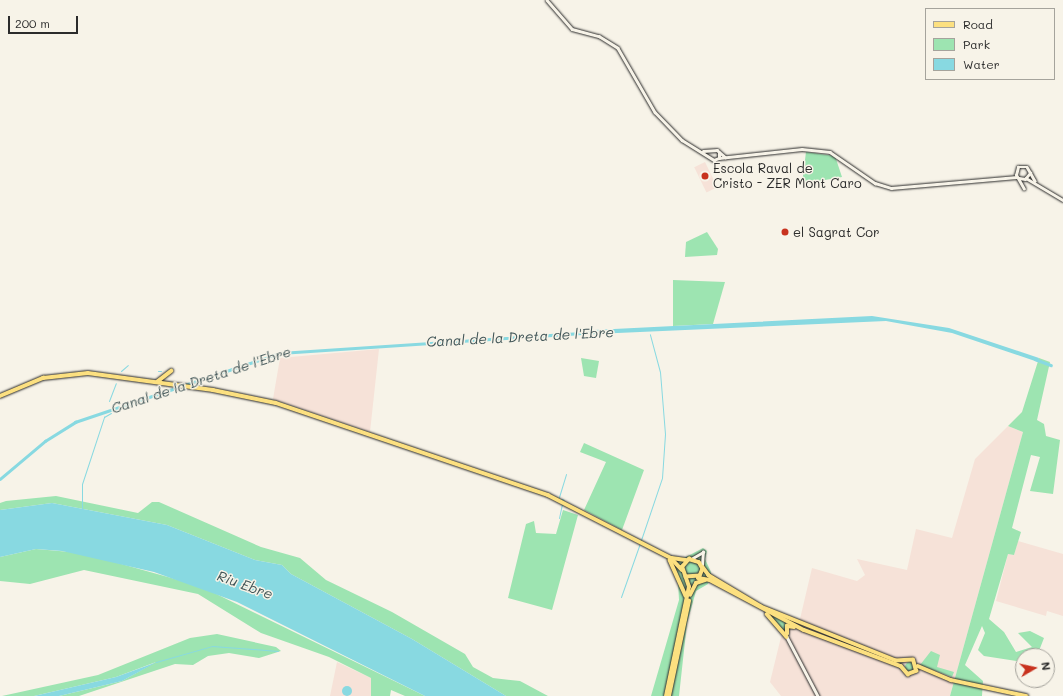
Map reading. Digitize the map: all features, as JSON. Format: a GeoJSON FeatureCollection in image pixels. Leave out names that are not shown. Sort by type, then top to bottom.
{"type":"FeatureCollection","features":[{"type":"Feature","properties":{"kind":"main road"},"geometry":{"type":"LineString","coordinates":[[0,396],[27,383],[65,374],[88,373],[157,382],[164,380],[169,384],[190,386],[276,403],[349,426],[548,495],[641,541],[671,558],[682,570],[689,587],[668,696]]}},
{"type":"Feature","properties":{"kind":"main road"},"geometry":{"type":"LineString","coordinates":[[654,549],[676,567],[685,589],[684,611]]}},
{"type":"Feature","properties":{"kind":"main road"},"geometry":{"type":"LineString","coordinates":[[671,558],[689,560],[702,566],[716,581],[781,616],[896,661],[913,660],[922,671]]}},
{"type":"Feature","properties":{"kind":"main road"},"geometry":{"type":"LineString","coordinates":[[682,570],[689,560]]}},
{"type":"Feature","properties":{"kind":"main road"},"geometry":{"type":"LineString","coordinates":[[668,696],[690,594],[702,566]]}},
{"type":"Feature","properties":{"kind":"main road"},"geometry":{"type":"LineString","coordinates":[[686,577],[697,578],[716,584],[761,610],[804,630]]}},
{"type":"Feature","properties":{"kind":"main road"},"geometry":{"type":"LineString","coordinates":[[690,594],[701,581],[716,584]]}},
{"type":"Feature","properties":{"kind":"main road"},"geometry":{"type":"LineString","coordinates":[[761,610],[788,637]]}},
{"type":"Feature","properties":{"kind":"main road"},"geometry":{"type":"LineString","coordinates":[[788,637],[785,629],[789,625],[903,669],[908,674],[922,671],[1026,696]]}},
{"type":"Feature","properties":{"kind":"main road"},"geometry":{"type":"LineString","coordinates":[[903,669],[906,661]]}},
{"type":"Feature","properties":{"kind":"main road"},"geometry":{"type":"LineString","coordinates":[[915,673],[918,666]]}},
{"type":"Feature","properties":{"kind":"street"},"geometry":{"type":"LineString","coordinates":[[547,0],[572,29],[599,36],[618,48],[655,112],[686,142],[711,157],[719,158],[802,149],[830,152],[875,183],[891,188],[983,183],[1008,177],[1018,177],[1035,181],[1063,200]]}},
{"type":"Feature","properties":{"kind":"street"},"geometry":{"type":"LineString","coordinates":[[703,151],[713,151],[726,157]]}},
{"type":"Feature","properties":{"kind":"street"},"geometry":{"type":"LineString","coordinates":[[711,157],[713,151]]}},
{"type":"Feature","properties":{"kind":"street"},"geometry":{"type":"LineString","coordinates":[[719,153],[719,158]]}},
{"type":"Feature","properties":{"kind":"street"},"geometry":{"type":"LineString","coordinates":[[1008,177],[1023,165],[1035,181]]}},
{"type":"Feature","properties":{"kind":"street"},"geometry":{"type":"LineString","coordinates":[[1015,172],[1024,189],[1025,179],[1030,173]]}},
{"type":"Feature","properties":{"kind":"street"},"geometry":{"type":"LineString","coordinates":[[689,560],[703,552],[702,566]]}},
{"type":"Feature","properties":{"kind":"street"},"geometry":{"type":"LineString","coordinates":[[788,637],[818,696]]}},
{"type":"Feature","properties":{"kind":"shaded area","name":"Escola Raval de Cristo - ZER Mont Caro"},"geometry":{"type":"Polygon","coordinates":[[[705,162],[717,187],[706,192],[694,167],[705,162]]]}},
{"type":"Feature","properties":{"kind":"shaded area"},"geometry":{"type":"Polygon","coordinates":[[[379,349],[370,432],[273,399],[280,358],[379,349]]]}},
{"type":"Feature","properties":{"kind":"shaded area"},"geometry":{"type":"Polygon","coordinates":[[[1008,426],[1023,432],[950,696],[781,696],[770,682],[782,633],[800,619],[812,568],[857,581],[865,575],[857,559],[907,570],[916,529],[952,538],[975,459],[1008,426]]]}},
{"type":"Feature","properties":{"kind":"shaded area"},"geometry":{"type":"Polygon","coordinates":[[[1018,541],[1063,554],[1063,616],[1047,611],[1046,616],[996,601],[1008,554],[1014,555],[1018,541]]]}},
{"type":"Feature","properties":{"kind":"shaded area"},"geometry":{"type":"Polygon","coordinates":[[[337,662],[371,678],[371,696],[330,696],[337,662]]]}},
{"type":"Feature","properties":{"kind":"green space"},"geometry":{"type":"Polygon","coordinates":[[[806,152],[835,156],[842,177],[802,184],[806,152]]]}},
{"type":"Feature","properties":{"kind":"green space"},"geometry":{"type":"Polygon","coordinates":[[[707,232],[718,249],[717,255],[685,257],[686,242],[707,232]]]}},
{"type":"Feature","properties":{"kind":"green space"},"geometry":{"type":"Polygon","coordinates":[[[673,280],[725,282],[713,324],[673,326],[673,280]]]}},
{"type":"Feature","properties":{"kind":"green space"},"geometry":{"type":"Polygon","coordinates":[[[581,358],[599,361],[596,378],[584,376],[581,358]]]}},
{"type":"Feature","properties":{"kind":"green space"},"geometry":{"type":"Polygon","coordinates":[[[1039,358],[1050,362],[1037,420],[1044,424],[1046,436],[1060,440],[1053,494],[1030,491],[1040,457],[1031,455],[1012,528],[1021,532],[1014,555],[1008,554],[989,619],[1004,632],[1015,650],[1015,661],[984,656],[978,650],[985,633],[982,626],[965,665],[983,681],[982,696],[950,696],[1023,432],[1008,426],[1022,412],[1039,358]]]}},
{"type":"Feature","properties":{"kind":"green space"},"geometry":{"type":"Polygon","coordinates":[[[584,443],[644,470],[622,530],[584,510],[606,462],[580,452],[584,443]]]}},
{"type":"Feature","properties":{"kind":"green space"},"geometry":{"type":"Polygon","coordinates":[[[56,496],[138,513],[152,502],[159,502],[261,547],[300,558],[326,580],[392,612],[465,654],[473,667],[493,678],[520,681],[548,696],[506,696],[412,639],[291,574],[282,565],[255,560],[167,525],[52,503],[0,510],[0,503],[6,501],[56,496]]]}},
{"type":"Feature","properties":{"kind":"green space"},"geometry":{"type":"Polygon","coordinates":[[[563,510],[578,515],[552,610],[508,598],[526,524],[534,521],[536,533],[556,534],[563,510]]]}},
{"type":"Feature","properties":{"kind":"green space"},"geometry":{"type":"Polygon","coordinates":[[[703,548],[707,551],[705,559],[711,572],[708,584],[696,591],[687,623],[679,696],[651,696],[679,600],[678,582],[670,563],[672,556],[684,558],[703,548]]]}},
{"type":"Feature","properties":{"kind":"green space"},"geometry":{"type":"Polygon","coordinates":[[[36,549],[82,553],[200,586],[425,696],[405,696],[391,690],[390,696],[371,696],[371,678],[329,657],[261,633],[198,594],[84,570],[30,584],[0,581],[0,557],[36,549]]]}},
{"type":"Feature","properties":{"kind":"green space"},"geometry":{"type":"Polygon","coordinates":[[[768,614],[790,624],[785,626],[786,633],[768,614]]]}},
{"type":"Feature","properties":{"kind":"green space"},"geometry":{"type":"Polygon","coordinates":[[[1030,631],[1044,638],[1040,648],[1029,648],[1032,647],[1018,633],[1030,631]]]}},
{"type":"Feature","properties":{"kind":"green space"},"geometry":{"type":"Polygon","coordinates":[[[217,634],[276,647],[281,651],[259,658],[229,653],[208,656],[193,665],[175,664],[79,696],[59,696],[122,681],[156,662],[116,677],[34,696],[2,696],[98,675],[190,638],[217,634]]]}},
{"type":"Feature","properties":{"kind":"green space"},"geometry":{"type":"Polygon","coordinates":[[[931,651],[940,655],[937,667],[954,672],[952,677],[920,665],[931,651]]]}},
{"type":"Feature","properties":{"kind":"green space"},"geometry":{"type":"Polygon","coordinates":[[[908,662],[912,662],[915,667],[912,672],[908,672],[905,669],[905,665],[908,662]]]}},
{"type":"Feature","properties":{"kind":"water"},"geometry":{"type":"Polygon","coordinates":[[[872,316],[949,328],[1039,358],[1038,362],[952,333],[886,321],[595,334],[594,330],[872,316]]]}},
{"type":"Feature","properties":{"kind":"water","name":"Riu Ebre"},"geometry":{"type":"Polygon","coordinates":[[[52,503],[167,525],[255,560],[282,565],[291,574],[412,639],[506,696],[425,696],[237,602],[154,572],[62,551],[36,549],[0,557],[0,510],[52,503]]]}},
{"type":"Feature","properties":{"kind":"water"},"geometry":{"type":"Polygon","coordinates":[[[157,662],[122,681],[59,696],[34,696],[116,677],[157,662]]]}},
{"type":"Feature","properties":{"kind":"water"},"geometry":{"type":"Polygon","coordinates":[[[345,686],[349,686],[352,691],[349,696],[345,696],[342,693],[342,689],[345,686]]]}},
{"type":"Feature","properties":{"kind":"waterway","name":"Canal de la Dreta de l'Ebre"},"geometry":{"type":"LineString","coordinates":[[0,479],[45,441],[75,422],[280,353],[596,332]]}},
{"type":"Feature","properties":{"kind":"waterway"},"geometry":{"type":"LineString","coordinates":[[641,540],[662,478],[665,434],[660,372],[650,334]]}},
{"type":"Feature","properties":{"kind":"waterway","name":"Canal de la Dreta de l'Ebre"},"geometry":{"type":"LineString","coordinates":[[1035,359],[1051,365]]}},
{"type":"Feature","properties":{"kind":"waterway"},"geometry":{"type":"LineString","coordinates":[[121,371],[128,365]]}},
{"type":"Feature","properties":{"kind":"waterway"},"geometry":{"type":"LineString","coordinates":[[109,401],[116,383]]}},
{"type":"Feature","properties":{"kind":"waterway"},"geometry":{"type":"LineString","coordinates":[[82,510],[82,484],[104,417],[111,413]]}},
{"type":"Feature","properties":{"kind":"waterway"},"geometry":{"type":"LineString","coordinates":[[559,497],[566,474]]}},
{"type":"Feature","properties":{"kind":"waterway"},"geometry":{"type":"LineString","coordinates":[[559,518],[562,504]]}},
{"type":"Feature","properties":{"kind":"waterway"},"geometry":{"type":"LineString","coordinates":[[621,597],[640,543]]}},
{"type":"Feature","properties":{"kind":"waterway"},"geometry":{"type":"LineString","coordinates":[[156,662],[212,646],[278,651]]}},
{"type":"Feature","properties":{"kind":"place","name":"Escola Raval de Cristo - ZER Mont Caro"},"geometry":{"type":"Point","coordinates":[705,176]}},
{"type":"Feature","properties":{"kind":"place","name":"el Sagrat Cor"},"geometry":{"type":"Point","coordinates":[785,232]}}]}
